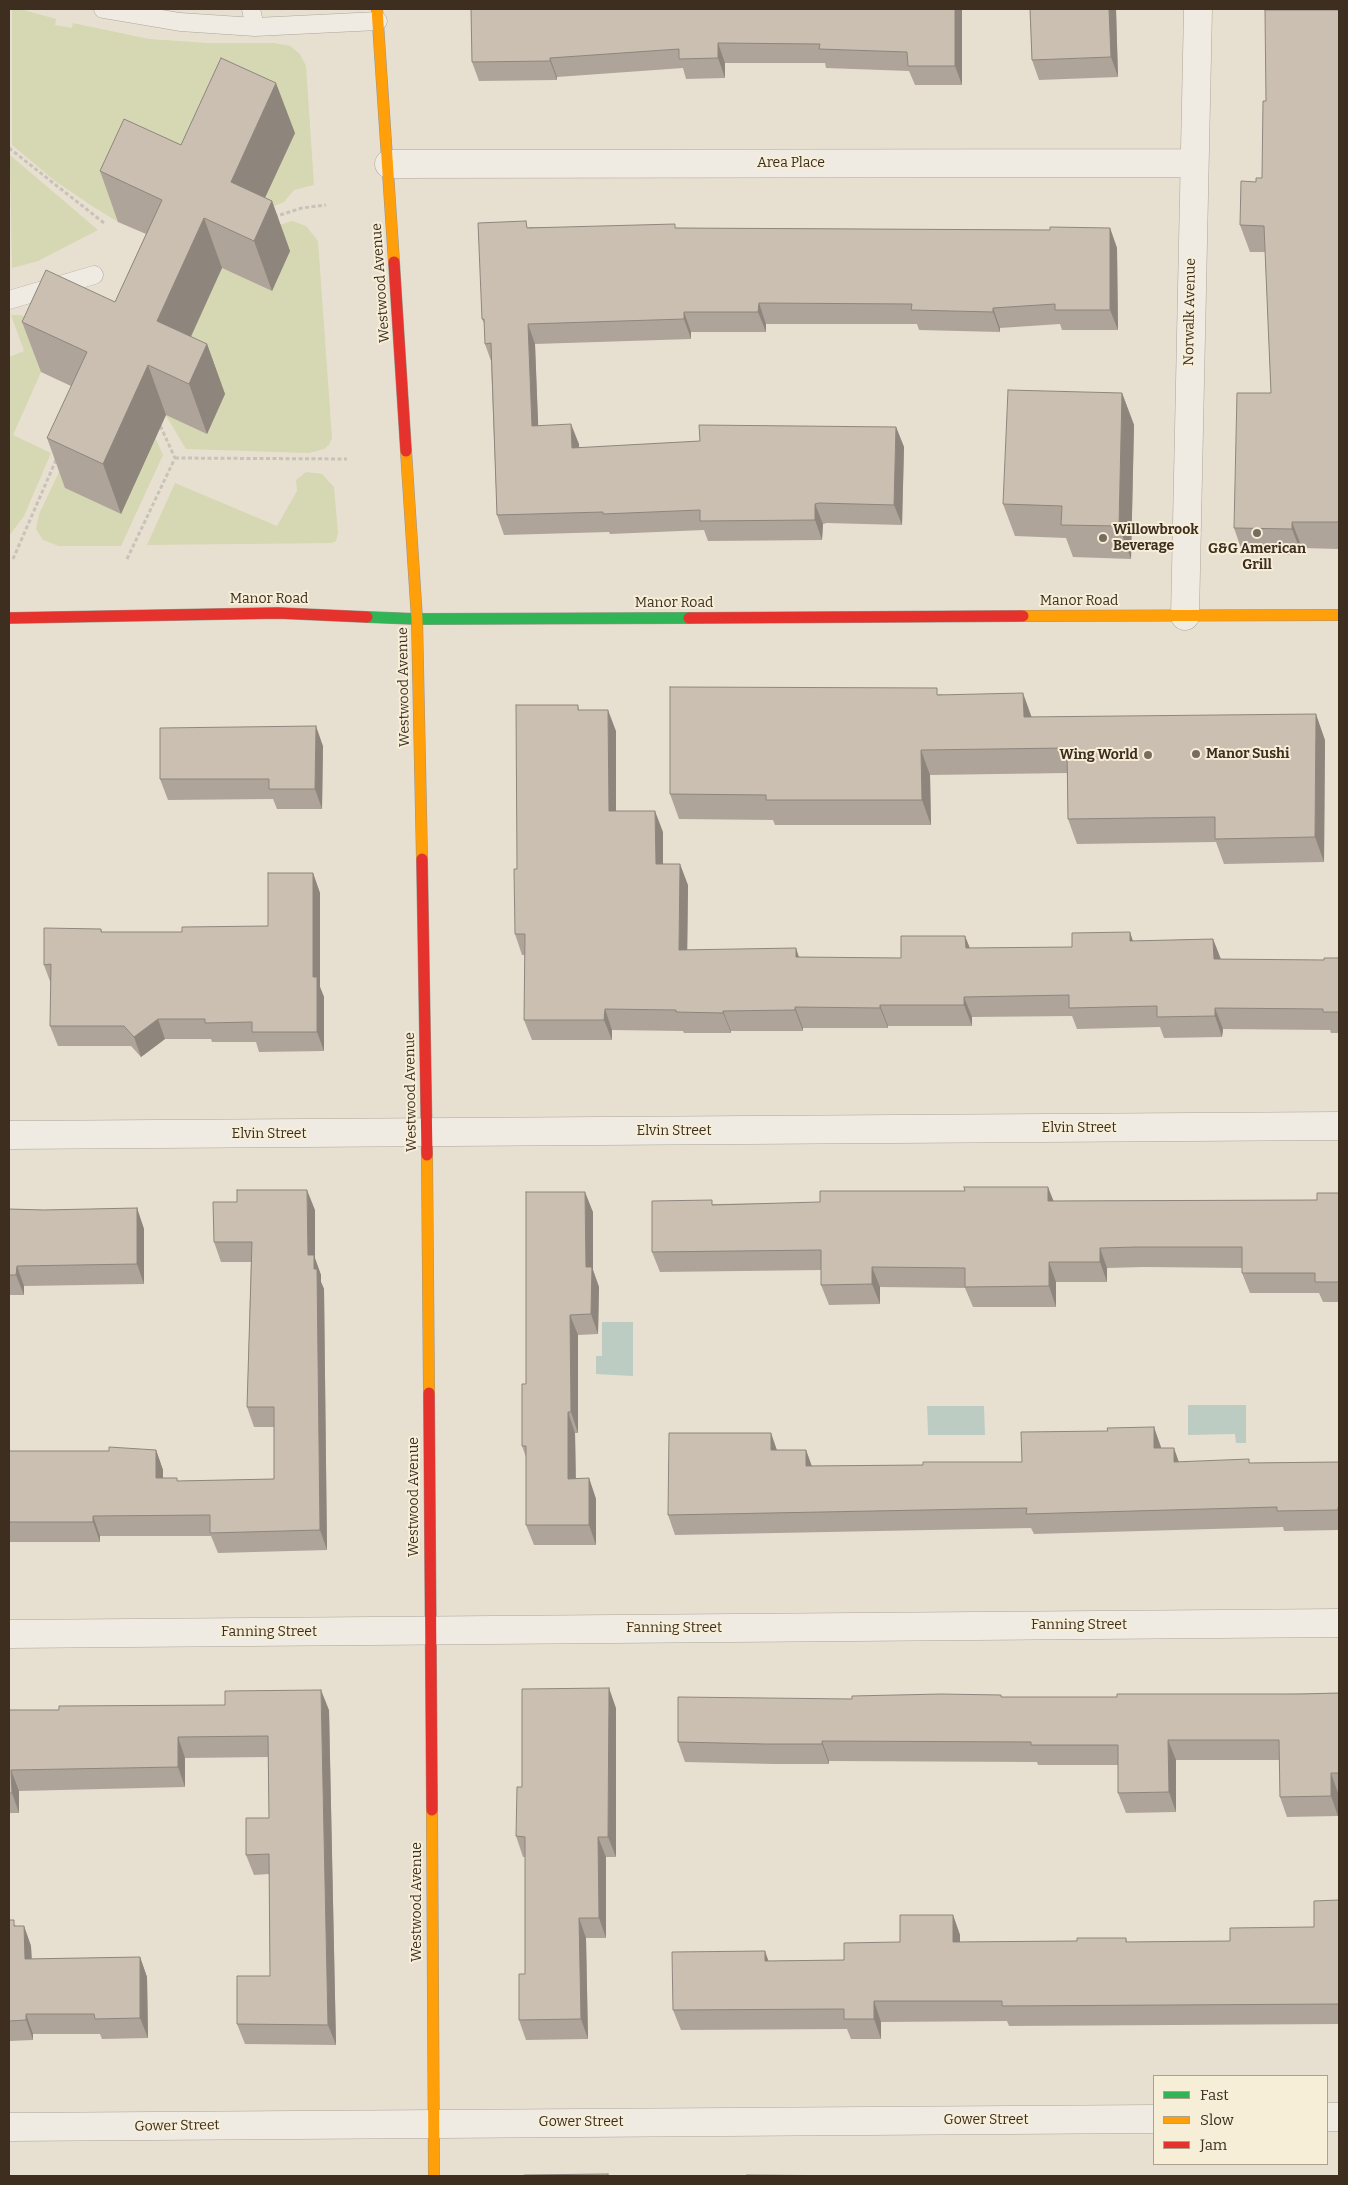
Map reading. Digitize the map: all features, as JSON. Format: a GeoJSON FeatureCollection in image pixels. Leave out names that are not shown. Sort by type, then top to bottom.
{"type":"FeatureCollection","features":[{"type":"Feature","properties":{"kind":"street","name":"Norwalk Avenue"},"geometry":{"type":"LineString","coordinates":[[1184,616],[1198,9]]}},
{"type":"Feature","properties":{"kind":"street","name":"Westwood Avenue"},"geometry":{"type":"LineString","coordinates":[[378,15],[417,619],[427,1134],[434,2176]]}},
{"type":"Feature","properties":{"kind":"street","name":"Area Place"},"geometry":{"type":"LineString","coordinates":[[389,164],[1194,163]]}},
{"type":"Feature","properties":{"kind":"street","name":"Manor Road"},"geometry":{"type":"LineString","coordinates":[[9,618],[278,613],[417,619],[1339,615]]}},
{"type":"Feature","properties":{"kind":"street","name":"Elvin Street"},"geometry":{"type":"LineString","coordinates":[[9,1135],[427,1134],[1339,1126]]}},
{"type":"Feature","properties":{"kind":"street","name":"Fanning Street"},"geometry":{"type":"LineString","coordinates":[[9,1634],[1339,1622]]}},
{"type":"Feature","properties":{"kind":"street","name":"Gower Street"},"geometry":{"type":"LineString","coordinates":[[9,2128],[434,2123],[1153,2119]]}},
{"type":"Feature","properties":{"kind":"lane"},"geometry":{"type":"LineString","coordinates":[[103,9],[180,22],[255,27],[378,15]]}},
{"type":"Feature","properties":{"kind":"lane"},"geometry":{"type":"LineString","coordinates":[[251,9],[255,27]]}},
{"type":"Feature","properties":{"kind":"lane"},"geometry":{"type":"LineString","coordinates":[[9,300],[94,275]]}},
{"type":"Feature","properties":{"kind":"path"},"geometry":{"type":"LineString","coordinates":[[9,148],[104,223]]}},
{"type":"Feature","properties":{"kind":"path"},"geometry":{"type":"LineString","coordinates":[[268,219],[302,208],[326,205]]}},
{"type":"Feature","properties":{"kind":"path"},"geometry":{"type":"LineString","coordinates":[[127,559],[175,458],[159,423]]}},
{"type":"Feature","properties":{"kind":"path"},"geometry":{"type":"LineString","coordinates":[[13,559],[58,454]]}},
{"type":"Feature","properties":{"kind":"path"},"geometry":{"type":"LineString","coordinates":[[175,458],[347,459]]}},
{"type":"Feature","properties":{"kind":"green space"},"geometry":{"type":"Polygon","coordinates":[[[12,9],[20,9],[56,19],[55,25],[72,28],[73,23],[149,39],[207,43],[274,43],[290,46],[300,54],[306,66],[314,185],[294,190],[284,202],[245,218],[118,222],[55,181],[12,145],[12,9]]]}},
{"type":"Feature","properties":{"kind":"green space"},"geometry":{"type":"Polygon","coordinates":[[[10,155],[98,230],[38,261],[12,268],[10,155]]]}},
{"type":"Feature","properties":{"kind":"green space"},"geometry":{"type":"Polygon","coordinates":[[[292,221],[306,226],[318,241],[332,438],[329,445],[324,449],[309,453],[186,449],[165,414],[207,433],[225,394],[175,371],[222,268],[272,291],[252,234],[292,221]]]}},
{"type":"Feature","properties":{"kind":"green space"},"geometry":{"type":"Polygon","coordinates":[[[11,315],[20,315],[62,325],[13,435],[51,453],[24,516],[9,536],[9,357],[24,351],[11,315]]]}},
{"type":"Feature","properties":{"kind":"green space"},"geometry":{"type":"Polygon","coordinates":[[[95,397],[65,488],[121,514],[150,426],[163,455],[121,546],[59,546],[43,540],[39,534],[36,529],[39,514],[95,397]]]}},
{"type":"Feature","properties":{"kind":"green space"},"geometry":{"type":"Polygon","coordinates":[[[306,472],[322,474],[334,487],[338,533],[336,541],[332,543],[147,545],[175,483],[277,526],[297,491],[296,480],[306,472]]]}},
{"type":"Feature","properties":{"kind":"shaded area"},"geometry":{"type":"Polygon","coordinates":[[[602,1322],[633,1322],[633,1376],[596,1374],[596,1356],[602,1356],[602,1322]]]}},
{"type":"Feature","properties":{"kind":"shaded area"},"geometry":{"type":"Polygon","coordinates":[[[1188,1405],[1246,1405],[1246,1443],[1236,1443],[1235,1434],[1188,1435],[1188,1405]]]}},
{"type":"Feature","properties":{"kind":"shaded area"},"geometry":{"type":"Polygon","coordinates":[[[927,1406],[984,1406],[985,1435],[928,1435],[927,1406]]]}},
{"type":"Feature","properties":{"kind":"building"},"geometry":{"type":"Polygon","coordinates":[[[471,9],[955,9],[955,66],[908,66],[907,52],[819,49],[820,44],[718,43],[718,58],[679,59],[679,49],[550,58],[550,61],[472,62],[471,9]]]}},
{"type":"Feature","properties":{"kind":"building"},"geometry":{"type":"Polygon","coordinates":[[[1030,9],[1109,9],[1111,57],[1032,60],[1030,9]]]}},
{"type":"Feature","properties":{"kind":"building"},"geometry":{"type":"Polygon","coordinates":[[[1265,10],[1339,10],[1339,522],[1292,522],[1292,529],[1234,528],[1237,393],[1271,393],[1264,226],[1240,225],[1241,181],[1256,182],[1256,178],[1262,178],[1263,101],[1266,101],[1265,10]]]}},
{"type":"Feature","properties":{"kind":"building"},"geometry":{"type":"Polygon","coordinates":[[[221,58],[276,83],[231,182],[272,201],[254,241],[204,218],[157,321],[207,344],[189,384],[148,365],[103,464],[47,438],[87,352],[22,322],[46,270],[115,302],[162,200],[100,171],[124,119],[181,145],[221,58]]]}},
{"type":"Feature","properties":{"kind":"building"},"geometry":{"type":"Polygon","coordinates":[[[526,221],[527,228],[675,224],[675,228],[1050,230],[1050,227],[1110,228],[1110,310],[1055,310],[1055,304],[993,308],[993,312],[911,310],[912,304],[759,303],[758,312],[684,312],[684,319],[528,324],[532,426],[571,424],[572,448],[700,441],[699,425],[896,427],[894,505],[819,503],[815,504],[815,520],[700,521],[700,510],[603,514],[603,512],[497,515],[491,343],[485,344],[484,319],[482,319],[478,223],[526,221]]]}},
{"type":"Feature","properties":{"kind":"building"},"geometry":{"type":"Polygon","coordinates":[[[1008,390],[1122,393],[1119,526],[1061,525],[1062,506],[1003,504],[1008,390]]]}},
{"type":"Feature","properties":{"kind":"building"},"geometry":{"type":"Polygon","coordinates":[[[670,687],[937,688],[937,695],[1023,693],[1024,717],[1316,714],[1315,837],[1215,839],[1215,817],[1068,819],[1067,748],[921,750],[922,800],[766,800],[766,795],[670,794],[670,687]]]}},
{"type":"Feature","properties":{"kind":"building"},"geometry":{"type":"Polygon","coordinates":[[[516,705],[578,705],[578,710],[608,710],[609,811],[655,811],[656,864],[680,864],[679,950],[796,948],[796,957],[901,958],[901,936],[965,936],[966,948],[1072,947],[1072,933],[1130,932],[1130,941],[1213,939],[1214,959],[1324,960],[1324,958],[1339,958],[1339,1012],[1323,1012],[1323,1009],[1215,1008],[1215,1016],[1157,1017],[1157,1006],[1069,1008],[1069,995],[964,997],[964,1005],[880,1005],[880,1008],[795,1007],[795,1010],[723,1011],[723,1013],[605,1009],[604,1020],[524,1020],[525,934],[515,934],[514,869],[517,869],[516,705]]]}},
{"type":"Feature","properties":{"kind":"building"},"geometry":{"type":"Polygon","coordinates":[[[316,726],[315,789],[269,789],[269,779],[160,779],[160,728],[316,726]]]}},
{"type":"Feature","properties":{"kind":"building"},"geometry":{"type":"Polygon","coordinates":[[[268,873],[313,873],[313,977],[317,977],[317,1032],[252,1032],[252,1022],[205,1023],[205,1019],[158,1019],[134,1037],[124,1026],[50,1026],[51,964],[44,965],[44,928],[101,929],[101,932],[182,932],[182,927],[268,926],[268,873]]]}},
{"type":"Feature","properties":{"kind":"building"},"geometry":{"type":"Polygon","coordinates":[[[964,1187],[1048,1187],[1048,1201],[1317,1200],[1317,1193],[1339,1193],[1339,1282],[1315,1282],[1315,1273],[1242,1273],[1242,1247],[1100,1248],[1100,1262],[1049,1262],[1049,1286],[965,1287],[965,1268],[872,1267],[872,1284],[821,1285],[821,1250],[652,1252],[652,1201],[712,1200],[712,1205],[820,1202],[820,1191],[965,1191],[964,1187]]]}},
{"type":"Feature","properties":{"kind":"building"},"geometry":{"type":"Polygon","coordinates":[[[237,1190],[307,1190],[308,1255],[314,1255],[314,1269],[317,1269],[320,1530],[210,1533],[210,1515],[93,1516],[93,1522],[9,1522],[9,1451],[109,1451],[109,1447],[156,1450],[156,1478],[177,1478],[177,1481],[274,1479],[274,1407],[247,1407],[252,1242],[214,1242],[213,1202],[237,1202],[237,1190]]]}},
{"type":"Feature","properties":{"kind":"building"},"geometry":{"type":"Polygon","coordinates":[[[526,1192],[585,1192],[586,1267],[592,1267],[591,1314],[570,1315],[571,1412],[568,1412],[568,1479],[589,1478],[589,1525],[526,1525],[526,1446],[522,1446],[522,1384],[526,1384],[526,1192]]]}},
{"type":"Feature","properties":{"kind":"building"},"geometry":{"type":"Polygon","coordinates":[[[137,1208],[137,1264],[17,1266],[16,1275],[9,1275],[9,1209],[137,1208]]]}},
{"type":"Feature","properties":{"kind":"building"},"geometry":{"type":"Polygon","coordinates":[[[1154,1427],[1154,1448],[1174,1448],[1174,1462],[1249,1459],[1249,1463],[1339,1462],[1338,1510],[1277,1511],[1277,1507],[1026,1514],[1027,1508],[668,1515],[669,1433],[771,1433],[771,1450],[806,1450],[806,1466],[923,1465],[923,1462],[1022,1462],[1021,1432],[1108,1431],[1107,1428],[1154,1427]]]}},
{"type":"Feature","properties":{"kind":"building"},"geometry":{"type":"Polygon","coordinates":[[[609,1688],[608,1837],[598,1837],[599,1918],[579,1918],[581,2019],[519,2020],[519,1974],[525,1974],[525,1837],[516,1836],[517,1787],[522,1787],[522,1689],[609,1688]]]}},
{"type":"Feature","properties":{"kind":"building"},"geometry":{"type":"Polygon","coordinates":[[[321,1690],[328,2025],[237,2024],[237,1976],[270,1976],[269,1854],[246,1855],[246,1818],[269,1818],[268,1736],[178,1737],[178,1767],[11,1770],[12,1793],[9,1793],[9,1710],[59,1710],[59,1706],[225,1705],[225,1691],[321,1690]]]}},
{"type":"Feature","properties":{"kind":"building"},"geometry":{"type":"Polygon","coordinates":[[[1339,1693],[1339,1773],[1331,1773],[1331,1796],[1280,1797],[1279,1740],[1168,1740],[1169,1792],[1118,1793],[1118,1745],[1031,1745],[1031,1742],[822,1741],[822,1744],[765,1744],[678,1742],[678,1697],[852,1699],[852,1696],[941,1694],[1001,1695],[1001,1697],[1117,1697],[1117,1694],[1339,1693]]]}},
{"type":"Feature","properties":{"kind":"building"},"geometry":{"type":"Polygon","coordinates":[[[1339,1900],[1339,2004],[1002,2006],[1002,2001],[874,2001],[874,2019],[844,2019],[844,2009],[673,2010],[672,1952],[765,1951],[765,1961],[844,1960],[844,1943],[900,1942],[900,1915],[953,1915],[953,1942],[1077,1941],[1077,1938],[1126,1938],[1126,1942],[1230,1941],[1230,1928],[1314,1927],[1314,1901],[1339,1900]]]}},
{"type":"Feature","properties":{"kind":"building"},"geometry":{"type":"Polygon","coordinates":[[[9,1920],[14,1920],[14,1926],[24,1926],[25,1959],[140,1957],[140,2018],[95,2019],[94,2014],[26,2014],[26,2020],[9,2021],[9,1920]]]}},
{"type":"Feature","properties":{"kind":"building"},"geometry":{"type":"Polygon","coordinates":[[[608,2174],[608,2176],[524,2176],[524,2175],[608,2174]]]}},
{"type":"Feature","properties":{"kind":"building"},"geometry":{"type":"Polygon","coordinates":[[[747,2175],[870,2176],[747,2176],[747,2175]]]}},
{"type":"Feature","properties":{"kind":"traffic: fast"},"geometry":{"type":"LineString","coordinates":[[367,617],[417,619],[689,618]]}},
{"type":"Feature","properties":{"kind":"traffic: slow"},"geometry":{"type":"LineString","coordinates":[[377,9],[394,262]]}},
{"type":"Feature","properties":{"kind":"traffic: slow"},"geometry":{"type":"LineString","coordinates":[[406,451],[417,619],[422,859]]}},
{"type":"Feature","properties":{"kind":"traffic: slow"},"geometry":{"type":"LineString","coordinates":[[1023,616],[1339,615]]}},
{"type":"Feature","properties":{"kind":"traffic: slow"},"geometry":{"type":"LineString","coordinates":[[427,1155],[429,1393]]}},
{"type":"Feature","properties":{"kind":"traffic: slow"},"geometry":{"type":"LineString","coordinates":[[432,1810],[434,2176]]}},
{"type":"Feature","properties":{"kind":"traffic: jam"},"geometry":{"type":"LineString","coordinates":[[394,262],[406,451]]}},
{"type":"Feature","properties":{"kind":"traffic: jam"},"geometry":{"type":"LineString","coordinates":[[9,618],[278,613],[367,617]]}},
{"type":"Feature","properties":{"kind":"traffic: jam"},"geometry":{"type":"LineString","coordinates":[[689,618],[1023,616]]}},
{"type":"Feature","properties":{"kind":"traffic: jam"},"geometry":{"type":"LineString","coordinates":[[422,859],[427,1155]]}},
{"type":"Feature","properties":{"kind":"traffic: jam"},"geometry":{"type":"LineString","coordinates":[[429,1393],[432,1810]]}},
{"type":"Feature","properties":{"kind":"place","name":"G&G American Grill"},"geometry":{"type":"Point","coordinates":[1257,533]}},
{"type":"Feature","properties":{"kind":"place","name":"Willowbrook Beverage"},"geometry":{"type":"Point","coordinates":[1103,538]}},
{"type":"Feature","properties":{"kind":"place","name":"Manor Sushi"},"geometry":{"type":"Point","coordinates":[1196,754]}},
{"type":"Feature","properties":{"kind":"place","name":"Wing World"},"geometry":{"type":"Point","coordinates":[1148,755]}}]}
